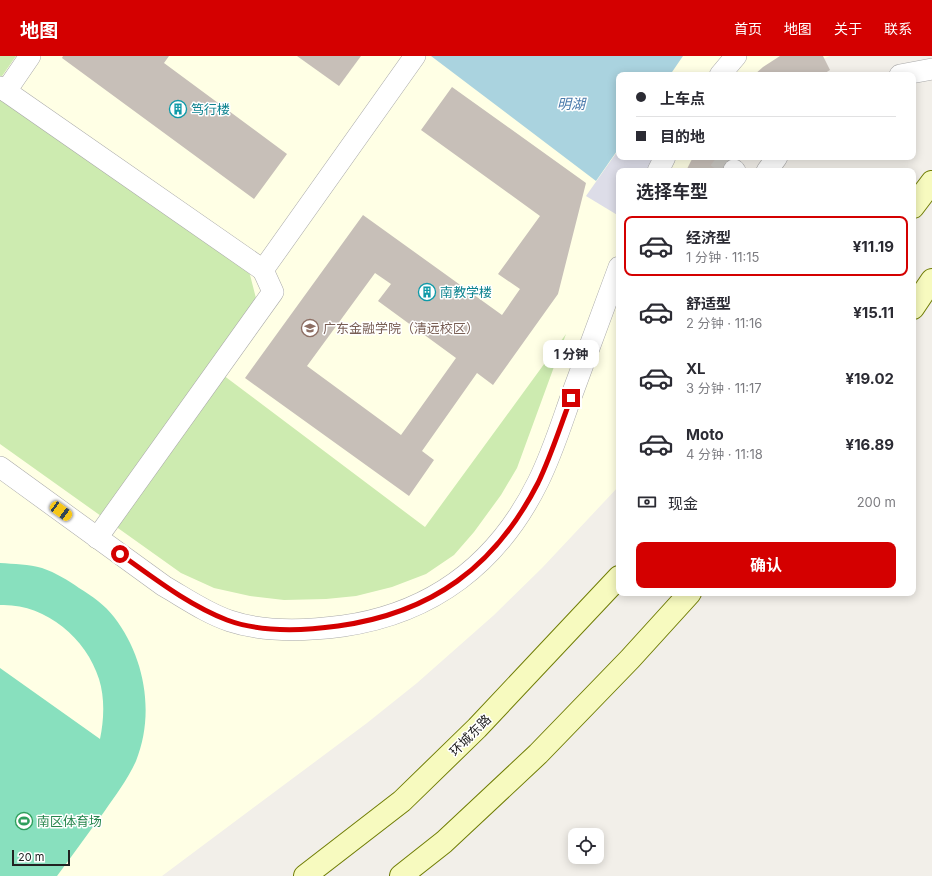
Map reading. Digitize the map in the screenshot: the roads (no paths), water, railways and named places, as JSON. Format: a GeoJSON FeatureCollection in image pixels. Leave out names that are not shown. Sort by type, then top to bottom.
{"type":"FeatureCollection","features":[{"type":"Feature","properties":{"kind":"main road"},"geometry":{"type":"LineString","coordinates":[[916,204],[932,182]]}},
{"type":"Feature","properties":{"kind":"main road"},"geometry":{"type":"LineString","coordinates":[[916,304],[932,280]]}},
{"type":"Feature","properties":{"kind":"main road","name":"环城东路"},"geometry":{"type":"LineString","coordinates":[[306,876],[402,801],[478,728],[616,580]]}},
{"type":"Feature","properties":{"kind":"main road"},"geometry":{"type":"LineString","coordinates":[[401,876],[444,842],[538,754],[630,659],[687,596]]}},
{"type":"Feature","properties":{"kind":"street"},"geometry":{"type":"LineString","coordinates":[[30,56],[3,88],[263,270],[273,292],[97,538]]}},
{"type":"Feature","properties":{"kind":"street"},"geometry":{"type":"LineString","coordinates":[[263,270],[415,56]]}},
{"type":"Feature","properties":{"kind":"street"},"geometry":{"type":"LineString","coordinates":[[724,72],[736,56]]}},
{"type":"Feature","properties":{"kind":"street"},"geometry":{"type":"LineString","coordinates":[[916,72],[932,69]]}},
{"type":"Feature","properties":{"kind":"street"},"geometry":{"type":"LineString","coordinates":[[768,168],[775,160]]}},
{"type":"Feature","properties":{"kind":"street"},"geometry":{"type":"LineString","coordinates":[[0,467],[164,586],[187,600],[228,620],[248,626],[267,629],[291,630],[354,624],[379,618],[410,608],[434,597],[471,571],[489,553],[514,522],[528,500],[549,457],[616,275]]}},
{"type":"Feature","properties":{"kind":"water","name":"明湖"},"geometry":{"type":"Polygon","coordinates":[[[431,56],[683,56],[672,72],[616,72],[616,152],[596,181],[431,56]]]}},
{"type":"Feature","properties":{"kind":"tunnel"},"geometry":{"type":"LineString","coordinates":[[721,160],[731,168]]}},
{"type":"Feature","properties":{"kind":"place","name":"笃行楼"},"geometry":{"type":"Point","coordinates":[178,109]}},
{"type":"Feature","properties":{"kind":"place","name":"南教学楼"},"geometry":{"type":"Point","coordinates":[427,292]}},
{"type":"Feature","properties":{"kind":"place","name":"广东金融学院（清远校区）"},"geometry":{"type":"Point","coordinates":[310,328]}},
{"type":"Feature","properties":{"kind":"place","name":"南区体育场"},"geometry":{"type":"Point","coordinates":[24,821]}}]}
